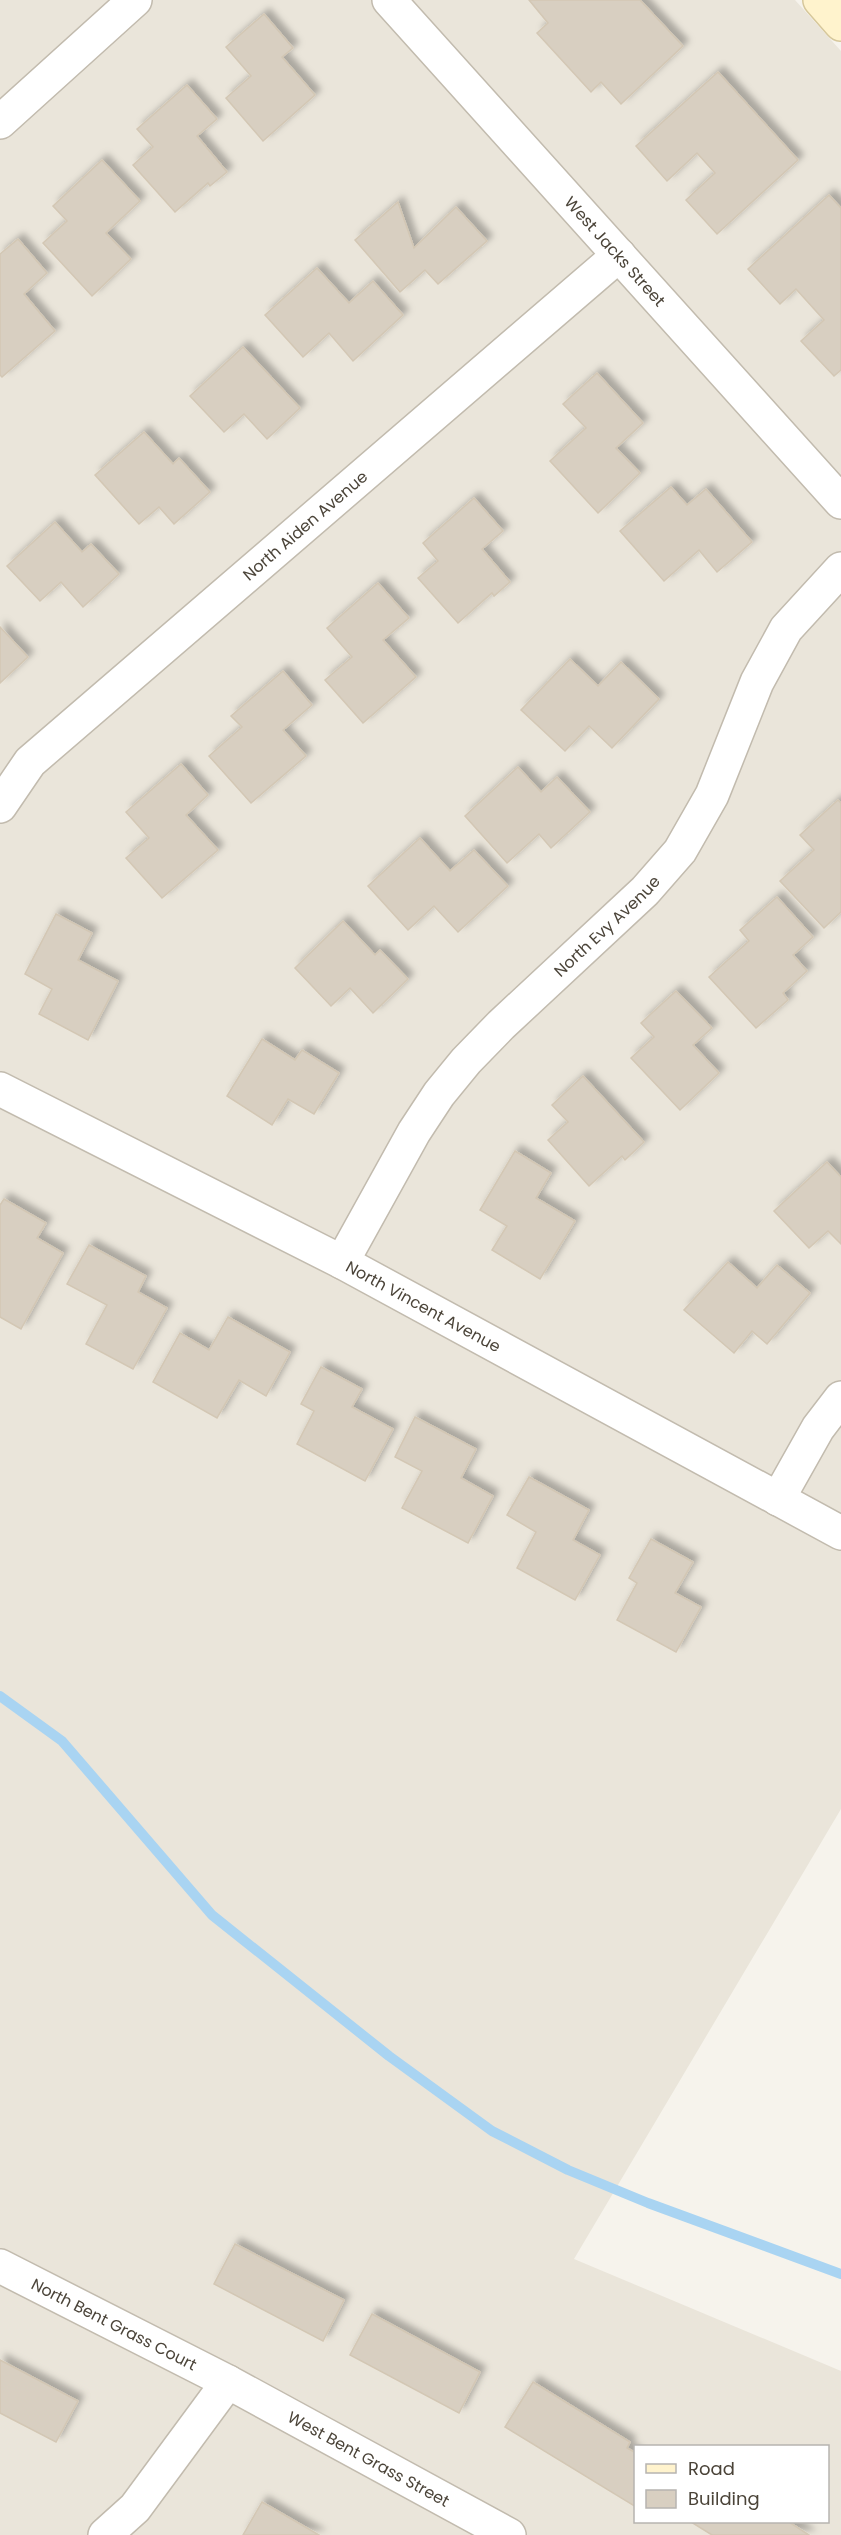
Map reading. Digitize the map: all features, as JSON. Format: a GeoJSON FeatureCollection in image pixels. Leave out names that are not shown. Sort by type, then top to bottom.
{"type":"FeatureCollection","features":[{"type":"Feature","properties":{"kind":"main road"},"geometry":{"type":"LineString","coordinates":[[820,0],[841,24]]}},
{"type":"Feature","properties":{"kind":"street"},"geometry":{"type":"LineString","coordinates":[[0,122],[135,0]]}},
{"type":"Feature","properties":{"kind":"street","name":"West Jacks Street"},"geometry":{"type":"LineString","coordinates":[[389,0],[841,502]]}},
{"type":"Feature","properties":{"kind":"street","name":"North Aiden Avenue"},"geometry":{"type":"LineString","coordinates":[[0,806],[30,762],[619,255]]}},
{"type":"Feature","properties":{"kind":"street","name":"North Evy Avenue"},"geometry":{"type":"LineString","coordinates":[[342,1262],[414,1132],[446,1086],[501,1025],[645,891],[680,850],[712,795],[757,682],[786,629],[841,569]]}},
{"type":"Feature","properties":{"kind":"street","name":"North Vincent Avenue"},"geometry":{"type":"LineString","coordinates":[[0,1089],[342,1262],[841,1533]]}},
{"type":"Feature","properties":{"kind":"street"},"geometry":{"type":"LineString","coordinates":[[778,1499],[818,1428],[841,1398]]}},
{"type":"Feature","properties":{"kind":"street","name":"North Bent Grass Court"},"geometry":{"type":"LineString","coordinates":[[0,2266],[228,2382]]}},
{"type":"Feature","properties":{"kind":"street"},"geometry":{"type":"LineString","coordinates":[[105,2535],[135,2508],[228,2382]]}},
{"type":"Feature","properties":{"kind":"street","name":"West Bent Grass Street"},"geometry":{"type":"LineString","coordinates":[[228,2382],[509,2535]]}},
{"type":"Feature","properties":{"kind":"shaded area"},"geometry":{"type":"Polygon","coordinates":[[[0,0],[795,0],[841,51],[841,1809],[574,2259],[841,2371],[841,2535],[0,2535],[0,0]]]}},
{"type":"Feature","properties":{"kind":"building"},"geometry":{"type":"Polygon","coordinates":[[[529,0],[640,0],[683,46],[621,104],[601,82],[591,92],[537,33],[548,23],[529,0]]]}},
{"type":"Feature","properties":{"kind":"building"},"geometry":{"type":"Polygon","coordinates":[[[264,14],[293,48],[282,57],[315,95],[263,141],[226,98],[251,76],[226,47],[264,14]]]}},
{"type":"Feature","properties":{"kind":"building"},"geometry":{"type":"Polygon","coordinates":[[[718,72],[798,160],[717,234],[686,200],[715,173],[697,153],[667,181],[636,146],[718,72]]]}},
{"type":"Feature","properties":{"kind":"building"},"geometry":{"type":"Polygon","coordinates":[[[187,85],[217,119],[197,136],[227,172],[210,186],[208,183],[175,212],[133,165],[153,147],[137,129],[187,85]]]}},
{"type":"Feature","properties":{"kind":"building"},"geometry":{"type":"Polygon","coordinates":[[[102,160],[140,201],[106,233],[131,259],[92,296],[43,243],[67,221],[53,206],[102,160]]]}},
{"type":"Feature","properties":{"kind":"building"},"geometry":{"type":"Polygon","coordinates":[[[829,195],[841,208],[841,370],[834,376],[801,341],[824,320],[796,289],[780,304],[748,269],[829,195]]]}},
{"type":"Feature","properties":{"kind":"building"},"geometry":{"type":"Polygon","coordinates":[[[398,202],[414,248],[456,207],[487,241],[438,284],[425,270],[400,292],[355,240],[398,202]]]}},
{"type":"Feature","properties":{"kind":"building"},"geometry":{"type":"Polygon","coordinates":[[[18,239],[47,273],[24,294],[55,331],[2,377],[0,375],[0,254],[18,239]]]}},
{"type":"Feature","properties":{"kind":"building"},"geometry":{"type":"Polygon","coordinates":[[[317,268],[349,303],[373,281],[403,315],[353,361],[329,333],[303,357],[265,315],[317,268]]]}},
{"type":"Feature","properties":{"kind":"building"},"geometry":{"type":"Polygon","coordinates":[[[243,347],[300,408],[267,439],[244,414],[224,432],[190,396],[243,347]]]}},
{"type":"Feature","properties":{"kind":"building"},"geometry":{"type":"Polygon","coordinates":[[[597,373],[643,423],[616,448],[640,473],[598,513],[550,461],[586,428],[563,404],[597,373]]]}},
{"type":"Feature","properties":{"kind":"building"},"geometry":{"type":"Polygon","coordinates":[[[144,432],[173,464],[179,458],[210,492],[174,524],[159,507],[139,524],[95,475],[144,432]]]}},
{"type":"Feature","properties":{"kind":"building"},"geometry":{"type":"Polygon","coordinates":[[[671,487],[687,505],[706,489],[752,542],[717,572],[699,550],[664,581],[620,531],[671,487]]]}},
{"type":"Feature","properties":{"kind":"building"},"geometry":{"type":"Polygon","coordinates":[[[474,498],[503,531],[482,549],[510,582],[494,596],[492,593],[458,623],[418,578],[438,561],[423,543],[474,498]]]}},
{"type":"Feature","properties":{"kind":"building"},"geometry":{"type":"Polygon","coordinates":[[[55,522],[82,552],[91,544],[119,574],[83,607],[61,582],[40,601],[7,566],[55,522]]]}},
{"type":"Feature","properties":{"kind":"building"},"geometry":{"type":"Polygon","coordinates":[[[378,583],[409,618],[383,640],[416,677],[363,723],[325,680],[352,657],[327,628],[378,583]]]}},
{"type":"Feature","properties":{"kind":"building"},"geometry":{"type":"Polygon","coordinates":[[[0,627],[28,657],[0,683],[0,627]]]}},
{"type":"Feature","properties":{"kind":"building"},"geometry":{"type":"Polygon","coordinates":[[[570,659],[598,686],[621,662],[659,699],[612,748],[589,726],[565,751],[521,710],[570,659]]]}},
{"type":"Feature","properties":{"kind":"building"},"geometry":{"type":"Polygon","coordinates":[[[283,671],[312,705],[283,730],[306,756],[251,803],[209,756],[242,727],[231,716],[283,671]]]}},
{"type":"Feature","properties":{"kind":"building"},"geometry":{"type":"Polygon","coordinates":[[[181,764],[208,795],[186,815],[218,850],[162,898],[126,858],[149,838],[126,812],[181,764]]]}},
{"type":"Feature","properties":{"kind":"building"},"geometry":{"type":"Polygon","coordinates":[[[518,767],[541,792],[557,777],[590,812],[551,848],[539,834],[507,863],[465,816],[518,767]]]}},
{"type":"Feature","properties":{"kind":"building"},"geometry":{"type":"Polygon","coordinates":[[[838,800],[841,803],[841,912],[824,928],[780,881],[814,850],[800,835],[838,800]]]}},
{"type":"Feature","properties":{"kind":"building"},"geometry":{"type":"Polygon","coordinates":[[[420,838],[450,871],[474,850],[508,886],[458,932],[434,906],[408,930],[368,886],[420,838]]]}},
{"type":"Feature","properties":{"kind":"building"},"geometry":{"type":"Polygon","coordinates":[[[777,897],[813,937],[793,955],[807,971],[783,993],[788,1000],[756,1028],[709,977],[749,941],[740,930],[777,897]]]}},
{"type":"Feature","properties":{"kind":"building"},"geometry":{"type":"Polygon","coordinates":[[[56,914],[92,933],[78,960],[118,981],[88,1040],[39,1014],[52,989],[25,974],[56,914]]]}},
{"type":"Feature","properties":{"kind":"building"},"geometry":{"type":"Polygon","coordinates":[[[343,921],[375,955],[380,950],[408,979],[373,1013],[350,988],[331,1006],[295,968],[343,921]]]}},
{"type":"Feature","properties":{"kind":"building"},"geometry":{"type":"Polygon","coordinates":[[[676,991],[712,1028],[693,1045],[719,1073],[680,1110],[631,1058],[654,1037],[641,1023],[676,991]]]}},
{"type":"Feature","properties":{"kind":"building"},"geometry":{"type":"Polygon","coordinates":[[[262,1039],[295,1060],[302,1050],[339,1073],[314,1114],[288,1099],[272,1125],[227,1096],[262,1039]]]}},
{"type":"Feature","properties":{"kind":"building"},"geometry":{"type":"Polygon","coordinates":[[[583,1076],[644,1142],[625,1160],[622,1156],[589,1186],[548,1140],[568,1122],[552,1105],[583,1076]]]}},
{"type":"Feature","properties":{"kind":"building"},"geometry":{"type":"Polygon","coordinates":[[[515,1151],[551,1173],[536,1198],[575,1221],[540,1279],[492,1250],[507,1226],[480,1210],[515,1151]]]}},
{"type":"Feature","properties":{"kind":"building"},"geometry":{"type":"Polygon","coordinates":[[[827,1162],[841,1177],[841,1244],[828,1231],[809,1248],[774,1211],[827,1162]]]}},
{"type":"Feature","properties":{"kind":"building"},"geometry":{"type":"Polygon","coordinates":[[[4,1199],[46,1223],[37,1238],[63,1253],[21,1329],[0,1317],[0,1205],[4,1199]]]}},
{"type":"Feature","properties":{"kind":"building"},"geometry":{"type":"Polygon","coordinates":[[[89,1245],[146,1276],[138,1292],[167,1308],[133,1369],[86,1344],[107,1305],[67,1284],[89,1245]]]}},
{"type":"Feature","properties":{"kind":"building"},"geometry":{"type":"Polygon","coordinates":[[[728,1262],[757,1288],[777,1265],[810,1293],[767,1344],[752,1331],[734,1353],[684,1310],[728,1262]]]}},
{"type":"Feature","properties":{"kind":"building"},"geometry":{"type":"Polygon","coordinates":[[[228,1317],[290,1352],[266,1396],[239,1380],[217,1418],[153,1382],[180,1333],[209,1350],[228,1317]]]}},
{"type":"Feature","properties":{"kind":"building"},"geometry":{"type":"Polygon","coordinates":[[[321,1367],[362,1389],[352,1407],[393,1429],[365,1481],[297,1444],[314,1411],[301,1404],[321,1367]]]}},
{"type":"Feature","properties":{"kind":"building"},"geometry":{"type":"Polygon","coordinates":[[[415,1417],[476,1449],[461,1478],[493,1496],[468,1543],[402,1508],[422,1471],[395,1457],[415,1417]]]}},
{"type":"Feature","properties":{"kind":"building"},"geometry":{"type":"Polygon","coordinates":[[[529,1477],[589,1510],[573,1540],[600,1555],[575,1600],[517,1568],[536,1532],[507,1515],[529,1477]]]}},
{"type":"Feature","properties":{"kind":"building"},"geometry":{"type":"Polygon","coordinates":[[[651,1539],[693,1562],[675,1593],[701,1607],[676,1652],[617,1620],[637,1583],[629,1578],[651,1539]]]}},
{"type":"Feature","properties":{"kind":"building"},"geometry":{"type":"Polygon","coordinates":[[[235,2244],[344,2300],[323,2341],[214,2284],[235,2244]]]}},
{"type":"Feature","properties":{"kind":"building"},"geometry":{"type":"Polygon","coordinates":[[[372,2314],[480,2372],[459,2413],[350,2355],[372,2314]]]}},
{"type":"Feature","properties":{"kind":"building"},"geometry":{"type":"Polygon","coordinates":[[[0,2360],[78,2401],[56,2442],[0,2413],[0,2360]]]}},
{"type":"Feature","properties":{"kind":"building"},"geometry":{"type":"Polygon","coordinates":[[[533,2382],[630,2442],[627,2448],[634,2452],[634,2506],[505,2427],[533,2382]]]}},
{"type":"Feature","properties":{"kind":"building"},"geometry":{"type":"Polygon","coordinates":[[[262,2502],[319,2535],[243,2535],[262,2502]]]}},
{"type":"Feature","properties":{"kind":"building"},"geometry":{"type":"Polygon","coordinates":[[[693,2523],[791,2523],[809,2535],[712,2535],[693,2523]]]}},
{"type":"Feature","properties":{"kind":"waterway"},"geometry":{"type":"LineString","coordinates":[[0,1696],[62,1741],[212,1915],[389,2056],[492,2131],[568,2170],[648,2203],[841,2274]]}}]}
